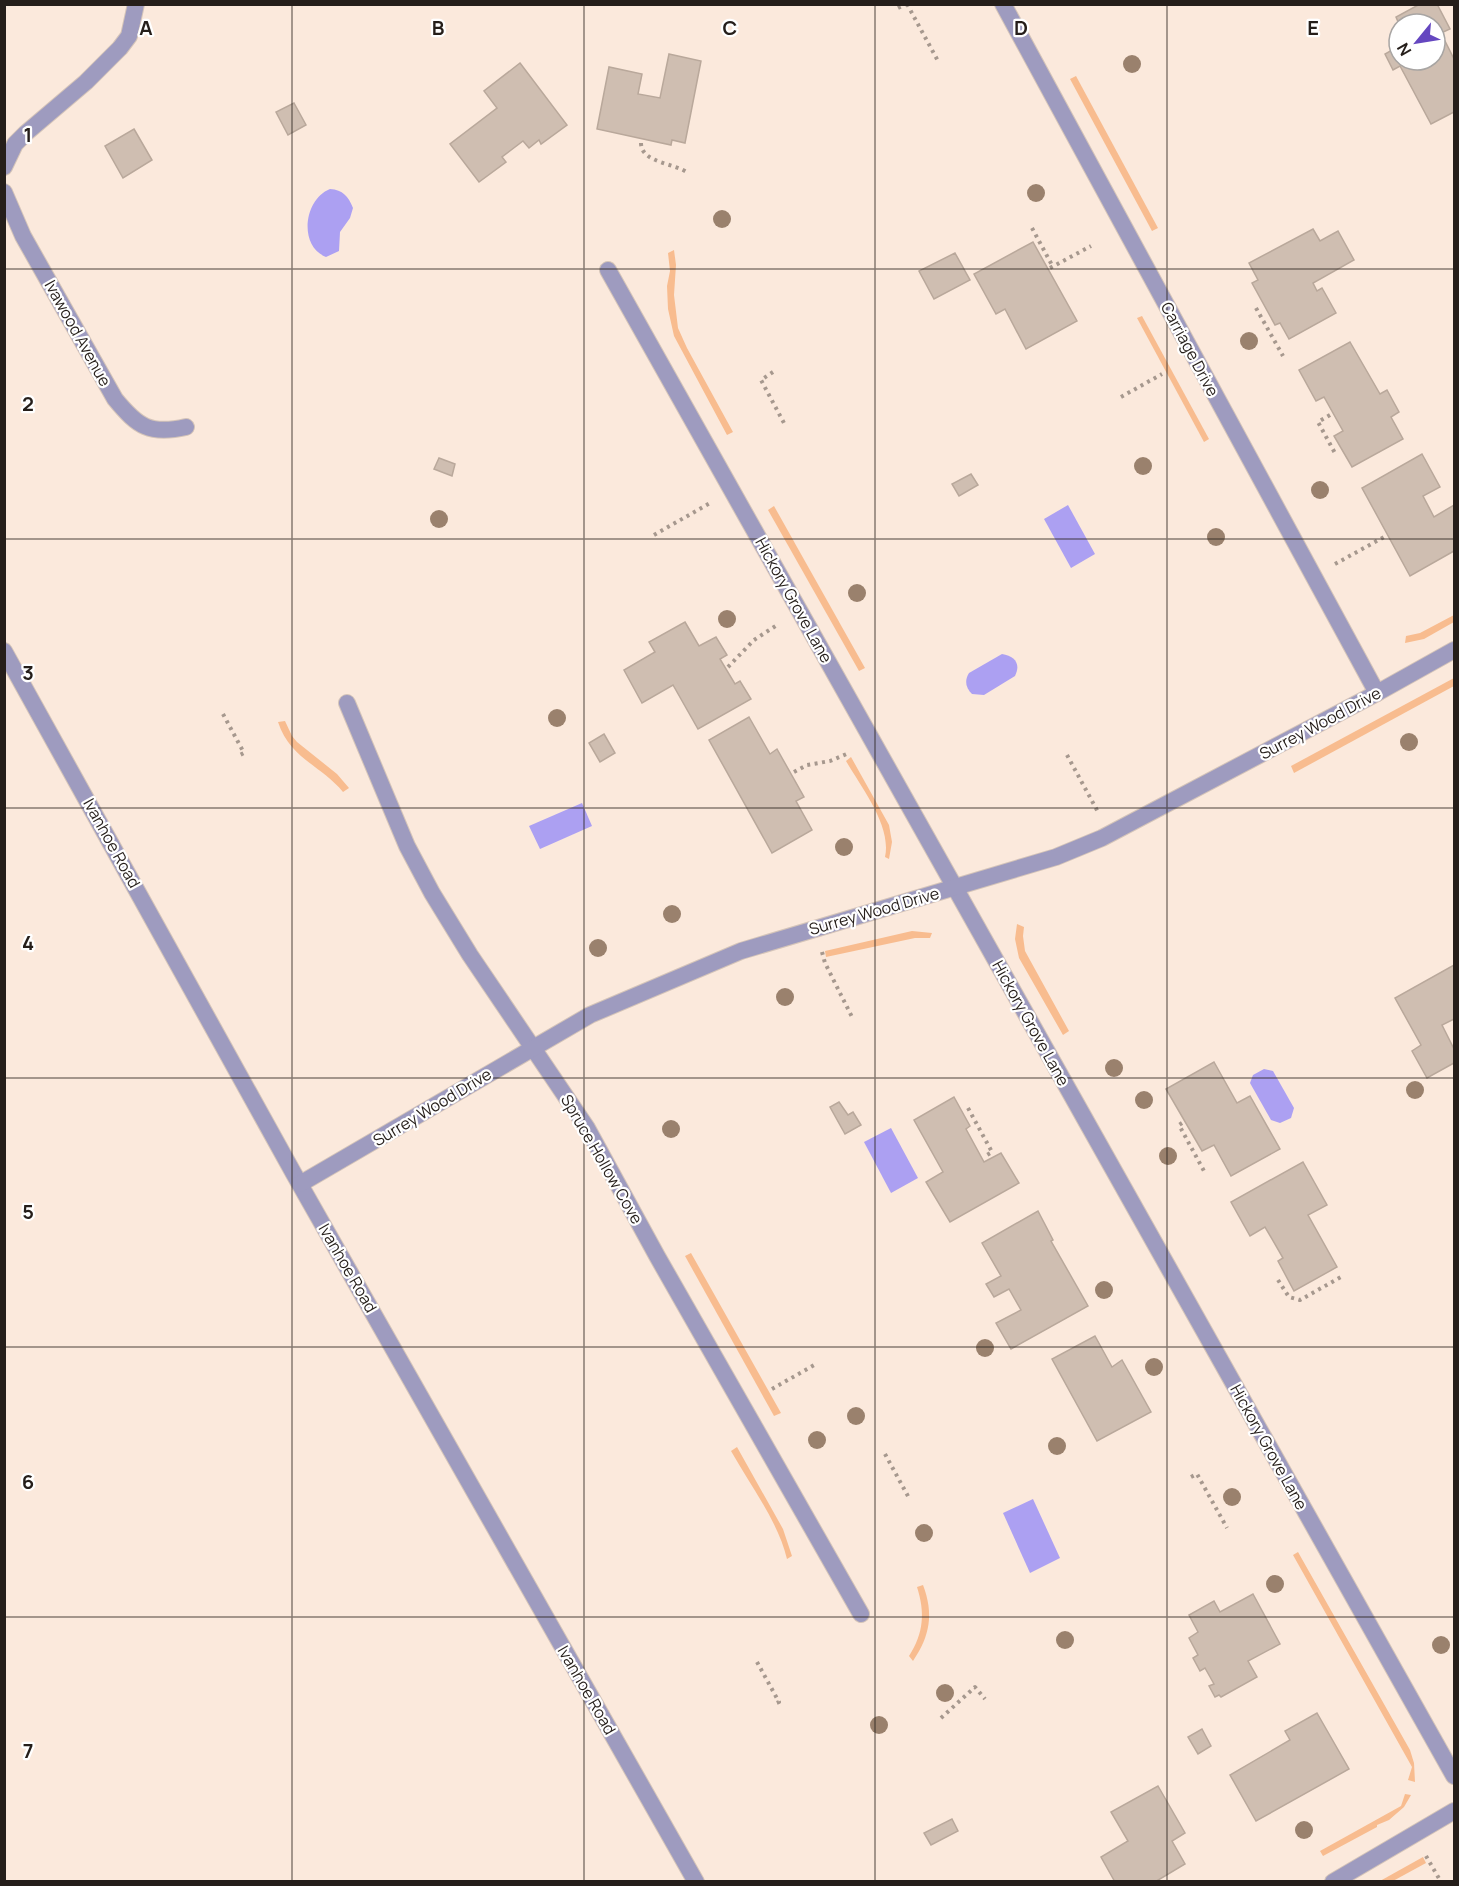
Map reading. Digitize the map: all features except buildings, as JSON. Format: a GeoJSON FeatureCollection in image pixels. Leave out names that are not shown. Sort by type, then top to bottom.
{"type":"FeatureCollection","features":[{"type":"Feature","properties":{"kind":"street"},"geometry":{"type":"LineString","coordinates":[[4,167],[9,155],[26,133],[86,82],[120,48],[129,36],[136,4]]}},
{"type":"Feature","properties":{"kind":"street","name":"Carriage Drive"},"geometry":{"type":"LineString","coordinates":[[1003,4],[1377,693]]}},
{"type":"Feature","properties":{"kind":"street","name":"Ivawood Avenue"},"geometry":{"type":"LineString","coordinates":[[4,192],[23,236],[115,399],[128,415],[146,428],[165,432],[186,427]]}},
{"type":"Feature","properties":{"kind":"street","name":"Hickory Grove Lane"},"geometry":{"type":"LineString","coordinates":[[608,270],[1455,1776]]}},
{"type":"Feature","properties":{"kind":"street","name":"Surrey Wood Drive"},"geometry":{"type":"LineString","coordinates":[[300,1184],[590,1015],[741,951],[1056,857],[1102,837],[1455,650]]}},
{"type":"Feature","properties":{"kind":"street","name":"Ivanhoe Road"},"geometry":{"type":"LineString","coordinates":[[4,651],[300,1184],[696,1881]]}},
{"type":"Feature","properties":{"kind":"street","name":"Spruce Hollow Cove"},"geometry":{"type":"LineString","coordinates":[[347,703],[389,806],[432,893],[470,955],[587,1128],[861,1614]]}},
{"type":"Feature","properties":{"kind":"street"},"geometry":{"type":"LineString","coordinates":[[1332,1881],[1455,1812]]}},
{"type":"Feature","properties":{"kind":"path"},"geometry":{"type":"LineString","coordinates":[[898,8],[906,4],[938,61]]}},
{"type":"Feature","properties":{"kind":"path"},"geometry":{"type":"LineString","coordinates":[[641,143],[645,155],[688,173]]}},
{"type":"Feature","properties":{"kind":"path"},"geometry":{"type":"LineString","coordinates":[[1032,228],[1052,267],[1091,246]]}},
{"type":"Feature","properties":{"kind":"path"},"geometry":{"type":"LineString","coordinates":[[1256,308],[1283,356]]}},
{"type":"Feature","properties":{"kind":"path"},"geometry":{"type":"LineString","coordinates":[[773,372],[760,380],[784,423]]}},
{"type":"Feature","properties":{"kind":"path"},"geometry":{"type":"LineString","coordinates":[[1121,397],[1162,374]]}},
{"type":"Feature","properties":{"kind":"path"},"geometry":{"type":"LineString","coordinates":[[1330,415],[1318,422],[1336,455]]}},
{"type":"Feature","properties":{"kind":"path"},"geometry":{"type":"LineString","coordinates":[[654,535],[710,503]]}},
{"type":"Feature","properties":{"kind":"path"},"geometry":{"type":"LineString","coordinates":[[1334,564],[1384,537]]}},
{"type":"Feature","properties":{"kind":"path"},"geometry":{"type":"LineString","coordinates":[[728,667],[754,640],[778,625]]}},
{"type":"Feature","properties":{"kind":"path"},"geometry":{"type":"LineString","coordinates":[[223,714],[244,753],[238,756]]}},
{"type":"Feature","properties":{"kind":"path"},"geometry":{"type":"LineString","coordinates":[[794,772],[807,765],[830,761],[849,753]]}},
{"type":"Feature","properties":{"kind":"path"},"geometry":{"type":"LineString","coordinates":[[1066,755],[1100,814]]}},
{"type":"Feature","properties":{"kind":"path"},"geometry":{"type":"LineString","coordinates":[[822,951],[825,963],[853,1020]]}},
{"type":"Feature","properties":{"kind":"path"},"geometry":{"type":"LineString","coordinates":[[968,1108],[992,1152],[985,1156]]}},
{"type":"Feature","properties":{"kind":"path"},"geometry":{"type":"LineString","coordinates":[[1182,1123],[1179,1125],[1204,1171]]}},
{"type":"Feature","properties":{"kind":"path"},"geometry":{"type":"LineString","coordinates":[[1278,1280],[1289,1297],[1300,1300],[1341,1277]]}},
{"type":"Feature","properties":{"kind":"path"},"geometry":{"type":"LineString","coordinates":[[772,1389],[816,1364]]}},
{"type":"Feature","properties":{"kind":"path"},"geometry":{"type":"LineString","coordinates":[[885,1454],[909,1498]]}},
{"type":"Feature","properties":{"kind":"path"},"geometry":{"type":"LineString","coordinates":[[1191,1477],[1197,1474],[1227,1528]]}},
{"type":"Feature","properties":{"kind":"path"},"geometry":{"type":"LineString","coordinates":[[757,1662],[779,1702],[774,1704]]}},
{"type":"Feature","properties":{"kind":"path"},"geometry":{"type":"LineString","coordinates":[[941,1718],[975,1687],[985,1699]]}},
{"type":"Feature","properties":{"kind":"path"},"geometry":{"type":"LineString","coordinates":[[1426,1855],[1441,1881]]}},
{"type":"Feature","properties":{"kind":"shaded area"},"geometry":{"type":"Polygon","coordinates":[[[1076,76],[1158,228],[1152,231],[1070,79],[1076,76]]]}},
{"type":"Feature","properties":{"kind":"shaded area"},"geometry":{"type":"Polygon","coordinates":[[[330,189],[344,194],[353,208],[350,218],[340,232],[339,251],[326,257],[311,243],[308,223],[314,202],[330,189]]]}},
{"type":"Feature","properties":{"kind":"shaded area"},"geometry":{"type":"Polygon","coordinates":[[[674,250],[676,265],[674,295],[678,328],[733,432],[727,435],[674,336],[668,309],[667,286],[670,271],[668,253],[674,250]]]}},
{"type":"Feature","properties":{"kind":"shaded area"},"geometry":{"type":"Polygon","coordinates":[[[1142,316],[1209,439],[1204,442],[1137,318],[1142,316]]]}},
{"type":"Feature","properties":{"kind":"shaded area"},"geometry":{"type":"Polygon","coordinates":[[[1068,505],[1095,554],[1071,568],[1044,519],[1068,505]]]}},
{"type":"Feature","properties":{"kind":"shaded area"},"geometry":{"type":"Polygon","coordinates":[[[774,506],[865,668],[859,671],[768,510],[774,506]]]}},
{"type":"Feature","properties":{"kind":"shaded area"},"geometry":{"type":"Polygon","coordinates":[[[1454,615],[1454,622],[1424,639],[1405,643],[1406,636],[1420,633],[1454,615]]]}},
{"type":"Feature","properties":{"kind":"shaded area"},"geometry":{"type":"Polygon","coordinates":[[[1002,654],[1016,661],[1015,676],[984,695],[972,694],[966,684],[969,673],[1002,654]]]}},
{"type":"Feature","properties":{"kind":"shaded area"},"geometry":{"type":"Polygon","coordinates":[[[1454,678],[1454,686],[1294,773],[1291,766],[1454,678]]]}},
{"type":"Feature","properties":{"kind":"shaded area"},"geometry":{"type":"Polygon","coordinates":[[[285,721],[297,742],[337,774],[349,788],[343,792],[290,745],[278,722],[285,721]]]}},
{"type":"Feature","properties":{"kind":"shaded area"},"geometry":{"type":"Polygon","coordinates":[[[851,757],[889,825],[892,842],[889,859],[885,857],[886,845],[880,820],[846,761],[851,757]]]}},
{"type":"Feature","properties":{"kind":"shaded area"},"geometry":{"type":"Polygon","coordinates":[[[582,803],[592,826],[540,849],[529,826],[582,803]]]}},
{"type":"Feature","properties":{"kind":"shaded area"},"geometry":{"type":"Polygon","coordinates":[[[1017,924],[1024,927],[1025,951],[1069,1031],[1063,1035],[1019,958],[1015,939],[1017,924]]]}},
{"type":"Feature","properties":{"kind":"shaded area"},"geometry":{"type":"Polygon","coordinates":[[[912,931],[932,933],[930,938],[915,938],[826,957],[825,951],[912,931]]]}},
{"type":"Feature","properties":{"kind":"shaded area"},"geometry":{"type":"Polygon","coordinates":[[[1264,1069],[1273,1071],[1294,1108],[1291,1118],[1280,1123],[1271,1120],[1250,1083],[1253,1075],[1264,1069]]]}},
{"type":"Feature","properties":{"kind":"shaded area"},"geometry":{"type":"Polygon","coordinates":[[[891,1128],[918,1178],[891,1193],[864,1142],[891,1128]]]}},
{"type":"Feature","properties":{"kind":"shaded area"},"geometry":{"type":"Polygon","coordinates":[[[691,1253],[781,1413],[774,1416],[685,1256],[691,1253]]]}},
{"type":"Feature","properties":{"kind":"shaded area"},"geometry":{"type":"Polygon","coordinates":[[[737,1447],[783,1529],[792,1556],[787,1559],[770,1517],[731,1451],[737,1447]]]}},
{"type":"Feature","properties":{"kind":"shaded area"},"geometry":{"type":"Polygon","coordinates":[[[1033,1499],[1060,1558],[1030,1573],[1003,1513],[1033,1499]]]}},
{"type":"Feature","properties":{"kind":"shaded area"},"geometry":{"type":"Polygon","coordinates":[[[1298,1552],[1410,1750],[1414,1763],[1415,1782],[1408,1780],[1412,1767],[1293,1555],[1298,1552]]]}},
{"type":"Feature","properties":{"kind":"shaded area"},"geometry":{"type":"Polygon","coordinates":[[[923,1585],[929,1624],[927,1634],[913,1661],[909,1656],[918,1639],[922,1622],[917,1587],[923,1585]]]}},
{"type":"Feature","properties":{"kind":"shaded area"},"geometry":{"type":"Polygon","coordinates":[[[1405,1794],[1411,1795],[1404,1807],[1389,1820],[1323,1856],[1320,1851],[1401,1806],[1405,1794]]]}},
{"type":"Feature","properties":{"kind":"shaded area"},"geometry":{"type":"Polygon","coordinates":[[[1423,1857],[1426,1863],[1393,1881],[1380,1881],[1423,1857]]]}}]}
